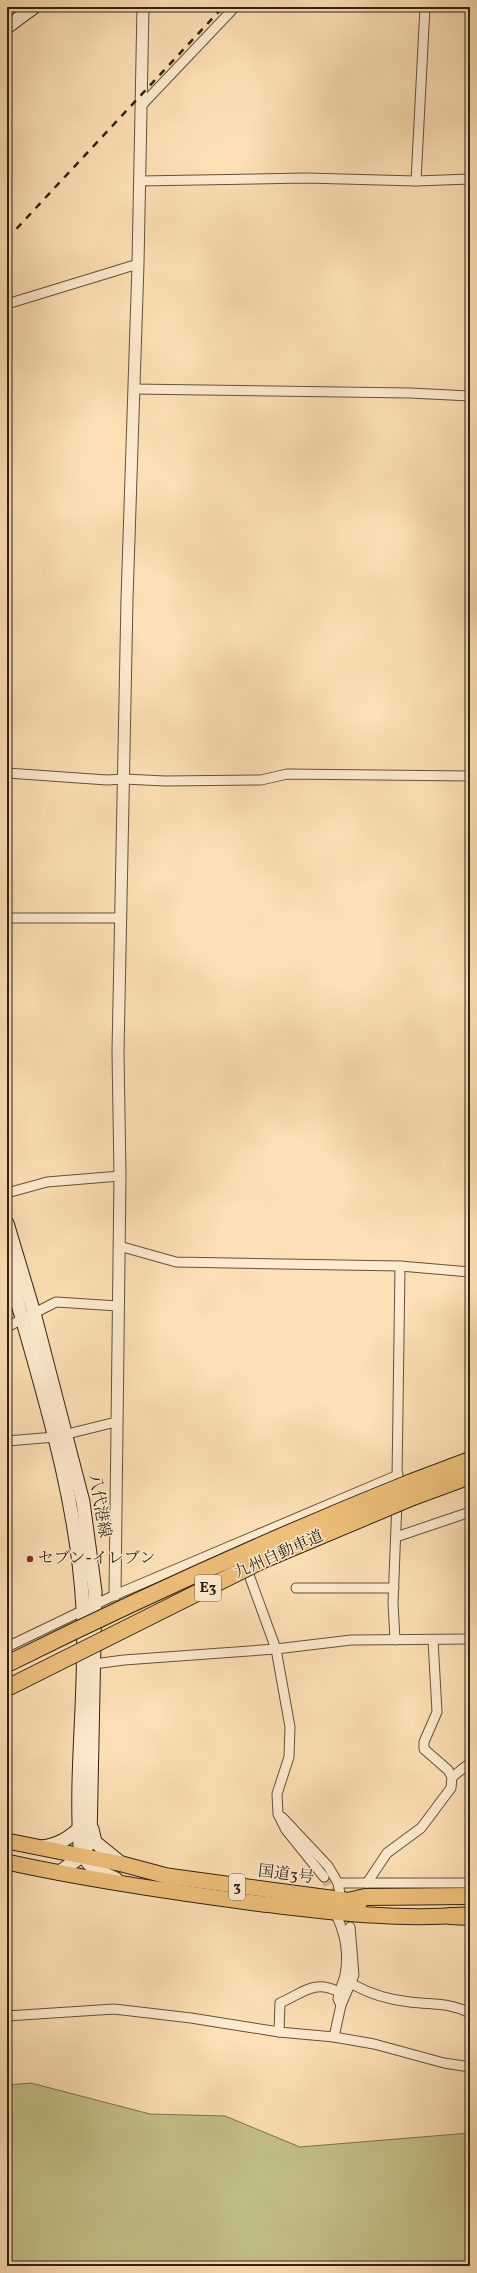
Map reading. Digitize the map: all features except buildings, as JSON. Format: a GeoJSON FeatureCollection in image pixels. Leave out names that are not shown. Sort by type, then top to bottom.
{"type":"FeatureCollection","features":[{"type":"Feature","properties":{"kind":"highway","name":"九州自動車道"},"geometry":{"type":"LineString","coordinates":[[7,1664],[122,1608],[235,1557],[406,1485],[470,1460]]}},
{"type":"Feature","properties":{"kind":"highway","name":"九州自動車道"},"geometry":{"type":"LineString","coordinates":[[7,1688],[261,1561],[406,1485],[470,1476]]}},
{"type":"Feature","properties":{"kind":"highway","name":"国道3号"},"geometry":{"type":"LineString","coordinates":[[7,1841],[122,1864],[167,1876],[341,1904],[470,1902]]}},
{"type":"Feature","properties":{"kind":"highway","name":"国道3号"},"geometry":{"type":"LineString","coordinates":[[7,1862],[58,1873],[126,1883],[170,1892],[341,1904],[450,1916]]}},
{"type":"Feature","properties":{"kind":"highway"},"geometry":{"type":"LineString","coordinates":[[341,1904],[366,1897],[470,1896]]}},
{"type":"Feature","properties":{"kind":"highway"},"geometry":{"type":"LineString","coordinates":[[450,1916],[470,1916]]}},
{"type":"Feature","properties":{"kind":"main road"},"geometry":{"type":"LineString","coordinates":[[7,27],[34,7]]}},
{"type":"Feature","properties":{"kind":"main road","name":"八代港線"},"geometry":{"type":"LineString","coordinates":[[7,1223],[34,1313],[60,1436]]}},
{"type":"Feature","properties":{"kind":"main road","name":"八代港線"},"geometry":{"type":"LineString","coordinates":[[7,1265],[22,1320],[83,1502],[94,1664],[85,1828],[95,1842],[113,1859],[122,1864]]}},
{"type":"Feature","properties":{"kind":"main road","name":"八代港線"},"geometry":{"type":"LineString","coordinates":[[58,1873],[82,1856],[90,1840],[85,1828],[89,1607]]}},
{"type":"Feature","properties":{"kind":"main road"},"geometry":{"type":"LineString","coordinates":[[40,1848],[54,1846],[85,1828]]}},
{"type":"Feature","properties":{"kind":"main road"},"geometry":{"type":"LineString","coordinates":[[82,1856],[89,1866],[126,1883]]}},
{"type":"Feature","properties":{"kind":"street"},"geometry":{"type":"LineString","coordinates":[[115,1595],[120,1176],[118,1052],[127,599],[138,264],[143,7]]}},
{"type":"Feature","properties":{"kind":"street"},"geometry":{"type":"LineString","coordinates":[[141,106],[235,7]]}},
{"type":"Feature","properties":{"kind":"street"},"geometry":{"type":"LineString","coordinates":[[416,181],[425,7]]}},
{"type":"Feature","properties":{"kind":"street"},"geometry":{"type":"LineString","coordinates":[[140,181],[306,178],[416,181],[470,180]]}},
{"type":"Feature","properties":{"kind":"street"},"geometry":{"type":"LineString","coordinates":[[7,304],[138,264]]}},
{"type":"Feature","properties":{"kind":"street"},"geometry":{"type":"LineString","coordinates":[[134,389],[410,393],[470,396]]}},
{"type":"Feature","properties":{"kind":"street"},"geometry":{"type":"LineString","coordinates":[[7,773],[107,780],[240,781],[261,780],[287,774],[348,777],[470,776]]}},
{"type":"Feature","properties":{"kind":"street"},"geometry":{"type":"LineString","coordinates":[[7,918],[121,918]]}},
{"type":"Feature","properties":{"kind":"street"},"geometry":{"type":"LineString","coordinates":[[7,1193],[47,1182],[120,1176]]}},
{"type":"Feature","properties":{"kind":"street"},"geometry":{"type":"LineString","coordinates":[[119,1246],[176,1262],[400,1266],[470,1272]]}},
{"type":"Feature","properties":{"kind":"street"},"geometry":{"type":"LineString","coordinates":[[395,1640],[394,1588],[396,1537],[406,1485],[400,1266]]}},
{"type":"Feature","properties":{"kind":"street"},"geometry":{"type":"LineString","coordinates":[[7,1328],[56,1302],[118,1306]]}},
{"type":"Feature","properties":{"kind":"street"},"geometry":{"type":"LineString","coordinates":[[7,1441],[60,1436],[116,1422]]}},
{"type":"Feature","properties":{"kind":"street"},"geometry":{"type":"LineString","coordinates":[[7,1647],[115,1595],[236,1545],[406,1485]]}},
{"type":"Feature","properties":{"kind":"street"},"geometry":{"type":"LineString","coordinates":[[396,1537],[470,1512]]}},
{"type":"Feature","properties":{"kind":"street"},"geometry":{"type":"LineString","coordinates":[[236,1545],[250,1575],[276,1649],[290,1727],[289,1758],[277,1794],[278,1814],[286,1830],[324,1877]]}},
{"type":"Feature","properties":{"kind":"street"},"geometry":{"type":"LineString","coordinates":[[296,1588],[394,1588]]}},
{"type":"Feature","properties":{"kind":"street"},"geometry":{"type":"LineString","coordinates":[[94,1664],[138,1658],[276,1649],[351,1640],[470,1639]]}},
{"type":"Feature","properties":{"kind":"street"},"geometry":{"type":"LineString","coordinates":[[367,1883],[386,1853],[421,1828],[451,1788],[452,1777],[443,1764],[424,1749],[424,1742],[437,1712],[433,1640]]}},
{"type":"Feature","properties":{"kind":"street"},"geometry":{"type":"LineString","coordinates":[[452,1777],[469,1767]]}},
{"type":"Feature","properties":{"kind":"street"},"geometry":{"type":"LineString","coordinates":[[278,1814],[328,1866],[338,1883],[342,1925],[347,1949],[344,1975],[338,1999],[341,2005]]}},
{"type":"Feature","properties":{"kind":"street"},"geometry":{"type":"LineString","coordinates":[[338,1883],[470,1883]]}},
{"type":"Feature","properties":{"kind":"street"},"geometry":{"type":"LineString","coordinates":[[334,2037],[341,2005],[352,1984],[354,1975],[350,1927]]}},
{"type":"Feature","properties":{"kind":"street"},"geometry":{"type":"LineString","coordinates":[[352,1984],[385,1997],[409,2002],[452,2005],[470,2013]]}},
{"type":"Feature","properties":{"kind":"street"},"geometry":{"type":"LineString","coordinates":[[279,2032],[280,2003],[314,1986],[330,1987],[339,1992]]}},
{"type":"Feature","properties":{"kind":"street"},"geometry":{"type":"LineString","coordinates":[[7,2016],[114,2010],[191,2018],[279,2032],[334,2037],[374,2044],[444,2063],[470,2067]]}},
{"type":"Feature","properties":{"kind":"shaded area"},"geometry":{"type":"Polygon","coordinates":[[[31,2083],[150,2114],[225,2116],[300,2147],[470,2133],[470,2266],[7,2266],[7,2085],[31,2083]]]}},
{"type":"Feature","properties":{"kind":"tunnel"},"geometry":{"type":"LineString","coordinates":[[324,1877],[350,1927]]}},
{"type":"Feature","properties":{"kind":"railway"},"geometry":{"type":"LineString","coordinates":[[7,239],[223,7]]}},
{"type":"Feature","properties":{"kind":"place","name":"セブン-イレブン"},"geometry":{"type":"Point","coordinates":[30,1559]}}]}
